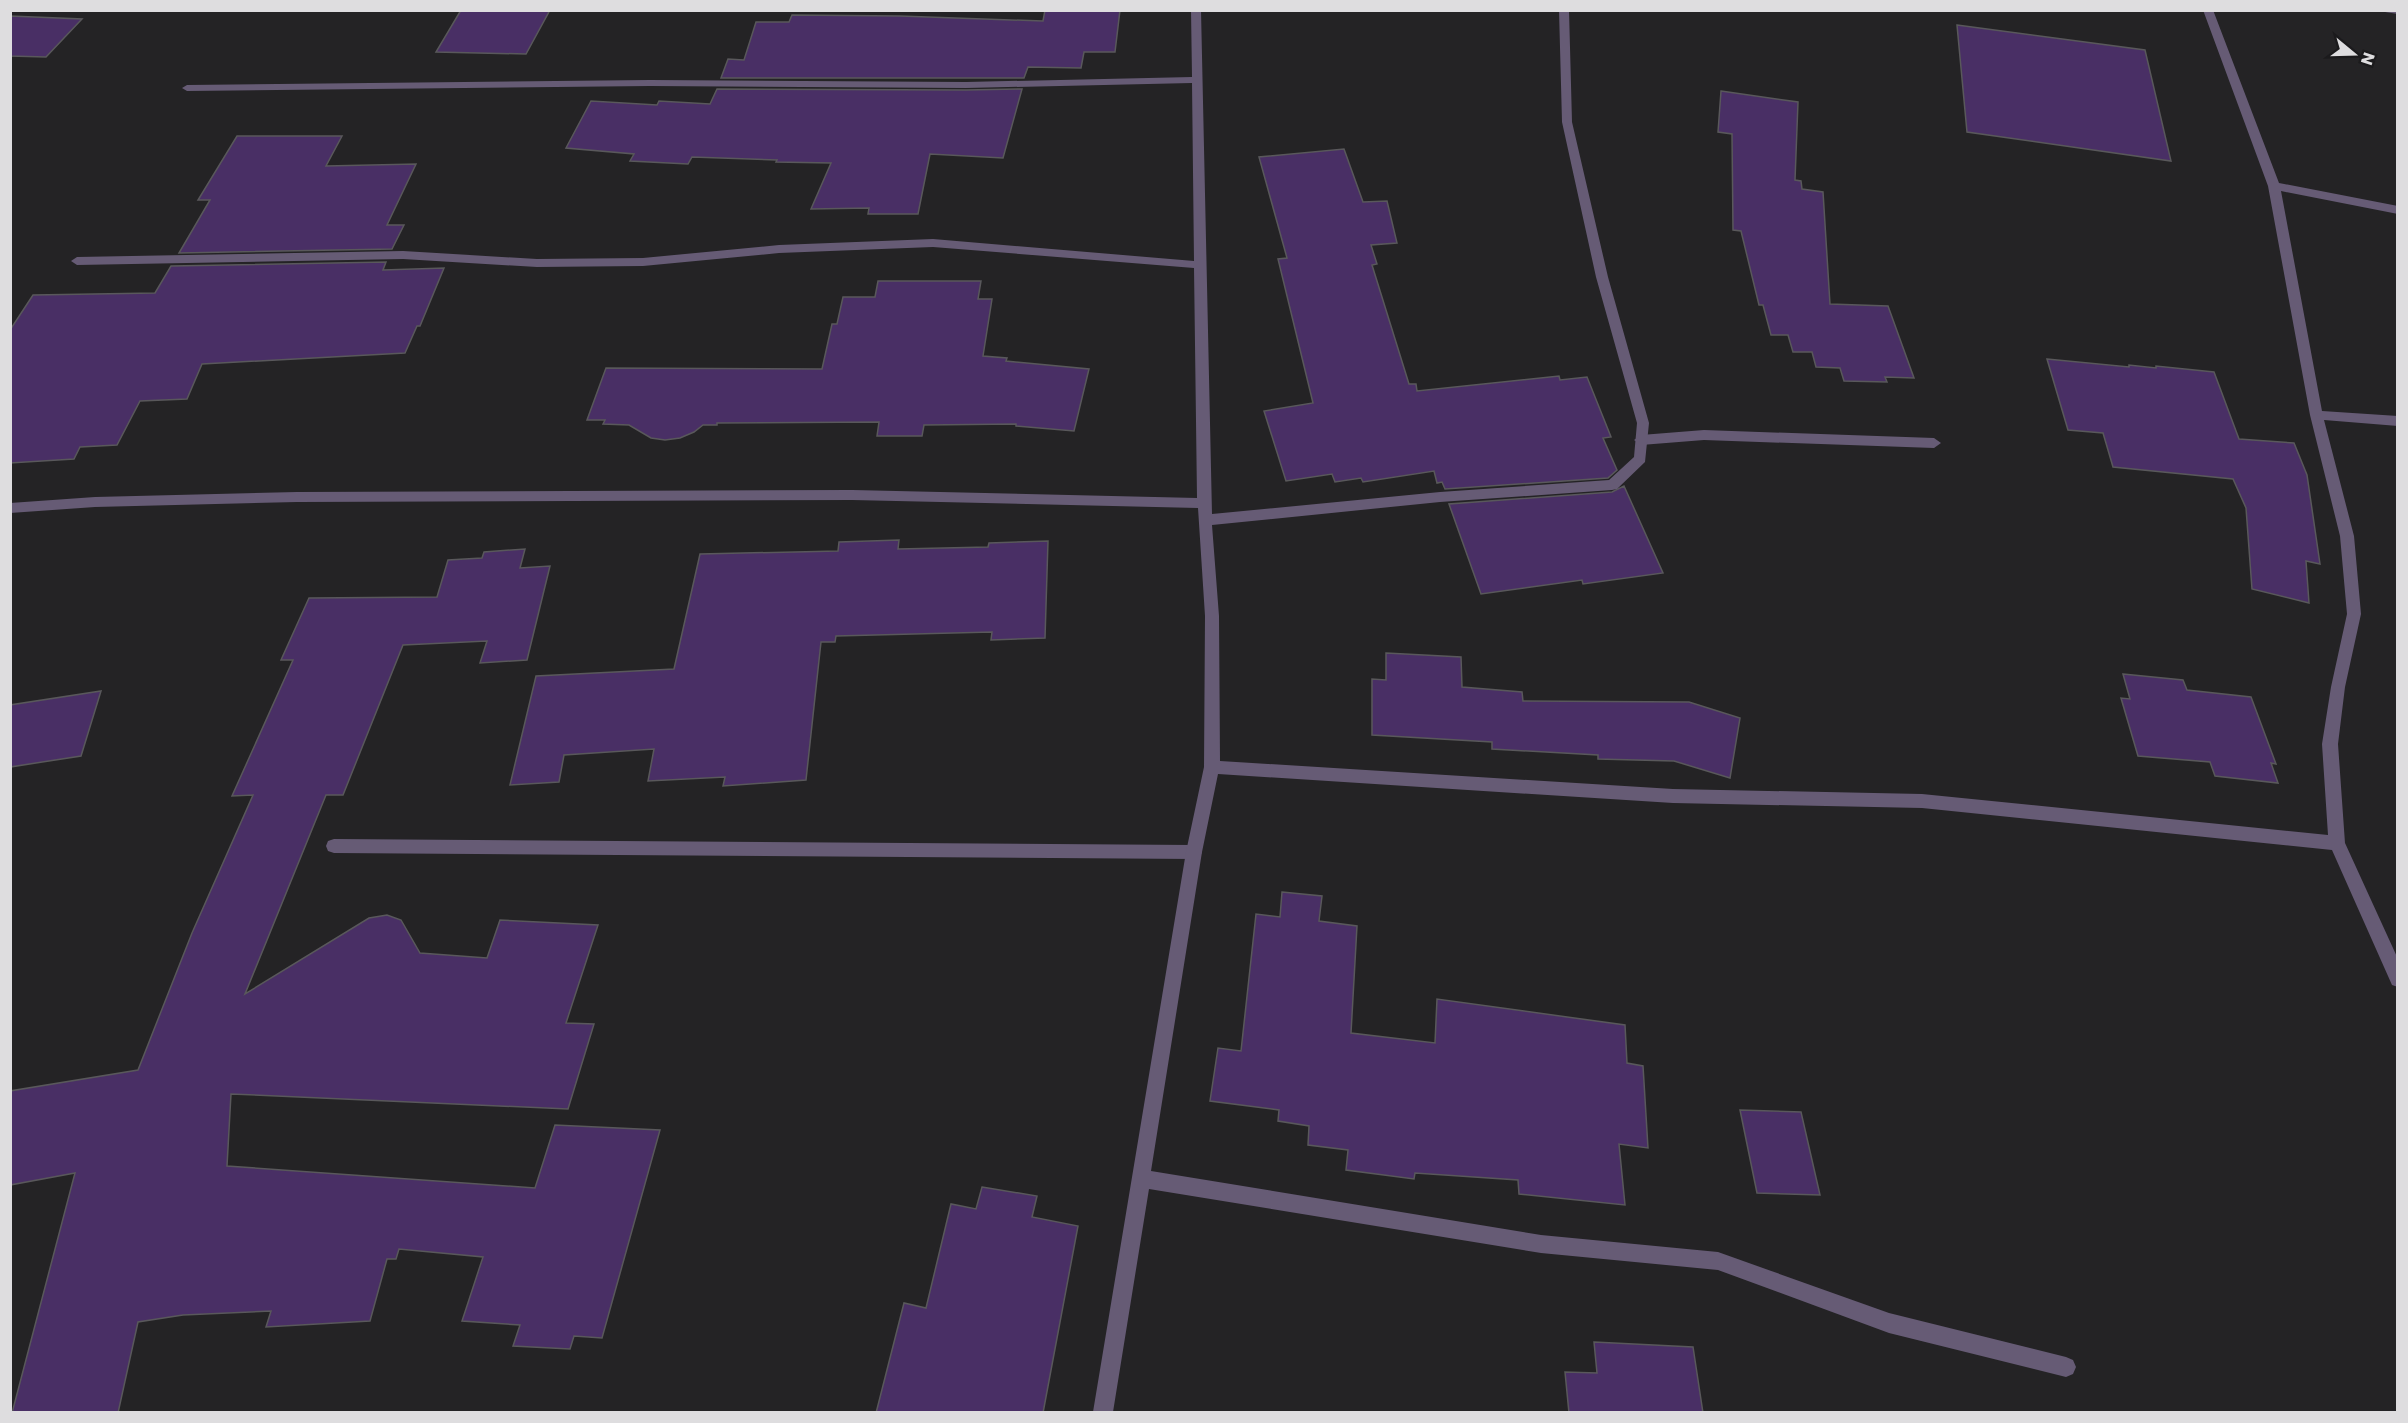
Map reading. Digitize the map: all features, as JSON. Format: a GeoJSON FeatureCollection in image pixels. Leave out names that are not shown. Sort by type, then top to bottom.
{"type":"FeatureCollection","features":[{"type":"Feature","properties":{"kind":"street"},"geometry":{"type":"LineString","coordinates":[[1103,1413],[1194,852],[1212,767],[1212,616],[1204,503],[1196,10]]}},
{"type":"Feature","properties":{"kind":"street"},"geometry":{"type":"LineString","coordinates":[[1205,520],[1440,497],[1612,485],[1640,459],[1643,423],[1602,277],[1567,122],[1564,10]]}},
{"type":"Feature","properties":{"kind":"street"},"geometry":{"type":"LineString","coordinates":[[2208,10],[2274,186],[2316,415],[2347,536],[2354,614],[2338,687],[2330,744],[2337,843],[2397,979]]}},
{"type":"Feature","properties":{"kind":"street"},"geometry":{"type":"LineString","coordinates":[[2389,10],[2397,11]]}},
{"type":"Feature","properties":{"kind":"street"},"geometry":{"type":"LineString","coordinates":[[187,88],[650,83],[966,85],[1197,80]]}},
{"type":"Feature","properties":{"kind":"street"},"geometry":{"type":"LineString","coordinates":[[2274,186],[2397,210]]}},
{"type":"Feature","properties":{"kind":"street"},"geometry":{"type":"LineString","coordinates":[[77,261],[403,255],[537,263],[643,262],[779,249],[933,243],[1200,265]]}},
{"type":"Feature","properties":{"kind":"street"},"geometry":{"type":"LineString","coordinates":[[2316,415],[2397,421]]}},
{"type":"Feature","properties":{"kind":"street"},"geometry":{"type":"LineString","coordinates":[[1641,440],[1704,435],[1934,443]]}},
{"type":"Feature","properties":{"kind":"street"},"geometry":{"type":"LineString","coordinates":[[10,508],[95,502],[297,497],[852,495],[1204,503]]}},
{"type":"Feature","properties":{"kind":"street"},"geometry":{"type":"LineString","coordinates":[[1212,767],[1673,796],[1922,801],[2337,843]]}},
{"type":"Feature","properties":{"kind":"street"},"geometry":{"type":"LineString","coordinates":[[334,846],[1194,852]]}},
{"type":"Feature","properties":{"kind":"street"},"geometry":{"type":"LineString","coordinates":[[1142,1178],[1294,1205],[1541,1244],[1718,1261],[1889,1323],[2066,1367]]}},
{"type":"Feature","properties":{"kind":"building"},"geometry":{"type":"Polygon","coordinates":[[[461,10],[550,10],[526,54],[436,52],[461,10]]]}},
{"type":"Feature","properties":{"kind":"building"},"geometry":{"type":"Polygon","coordinates":[[[1045,10],[1120,10],[1115,52],[1084,52],[1081,68],[1028,67],[1024,78],[721,78],[728,59],[744,60],[756,22],[789,22],[792,15],[1043,21],[1045,10]]]}},
{"type":"Feature","properties":{"kind":"building"},"geometry":{"type":"Polygon","coordinates":[[[10,16],[82,19],[46,57],[10,56],[10,16]]]}},
{"type":"Feature","properties":{"kind":"building"},"geometry":{"type":"Polygon","coordinates":[[[1957,25],[2145,50],[2171,161],[1967,132],[1957,25]]]}},
{"type":"Feature","properties":{"kind":"building"},"geometry":{"type":"Polygon","coordinates":[[[717,89],[1022,89],[1003,158],[930,154],[918,214],[868,214],[869,208],[811,209],[831,163],[692,157],[688,164],[630,161],[634,154],[566,148],[591,101],[657,105],[659,101],[710,104],[717,89]]]}},
{"type":"Feature","properties":{"kind":"building"},"geometry":{"type":"Polygon","coordinates":[[[1721,91],[1798,102],[1795,180],[1801,181],[1802,189],[1823,192],[1830,304],[1888,306],[1914,378],[1885,377],[1887,382],[1844,381],[1840,368],[1816,367],[1812,352],[1793,352],[1788,335],[1771,335],[1763,305],[1759,305],[1741,231],[1733,230],[1732,134],[1718,132],[1721,91]]]}},
{"type":"Feature","properties":{"kind":"building"},"geometry":{"type":"Polygon","coordinates":[[[237,136],[342,136],[326,166],[416,164],[387,225],[404,225],[392,249],[179,253],[210,200],[198,200],[237,136]]]}},
{"type":"Feature","properties":{"kind":"building"},"geometry":{"type":"Polygon","coordinates":[[[1344,149],[1363,202],[1387,201],[1397,243],[1371,245],[1377,264],[1372,265],[1409,384],[1416,384],[1417,391],[1559,376],[1560,380],[1587,377],[1611,437],[1603,438],[1617,470],[1608,478],[1445,489],[1442,482],[1437,483],[1434,471],[1363,482],[1361,478],[1335,482],[1332,474],[1286,481],[1264,411],[1313,403],[1278,259],[1287,258],[1259,157],[1344,149]]]}},
{"type":"Feature","properties":{"kind":"building"},"geometry":{"type":"Polygon","coordinates":[[[386,262],[383,270],[444,268],[420,326],[417,326],[405,353],[202,364],[187,399],[140,401],[117,445],[80,447],[74,459],[10,463],[10,330],[33,295],[155,293],[171,266],[386,262]]]}},
{"type":"Feature","properties":{"kind":"building"},"geometry":{"type":"Polygon","coordinates":[[[878,281],[981,281],[978,299],[992,299],[983,356],[1007,358],[1006,361],[1089,369],[1074,431],[1016,426],[1016,424],[924,425],[922,436],[877,436],[879,422],[717,423],[717,425],[703,425],[680,438],[665,440],[651,438],[629,425],[603,424],[605,420],[587,420],[606,368],[822,369],[832,324],[837,324],[843,297],[875,297],[878,281]]]}},
{"type":"Feature","properties":{"kind":"building"},"geometry":{"type":"Polygon","coordinates":[[[2047,359],[2214,372],[2239,439],[2294,443],[2307,475],[2320,564],[2306,561],[2309,603],[2252,589],[2246,508],[2233,479],[2113,467],[2103,433],[2068,430],[2047,359]]]}},
{"type":"Feature","properties":{"kind":"building"},"geometry":{"type":"Polygon","coordinates":[[[1624,486],[1663,573],[1583,584],[1582,580],[1481,594],[1449,504],[1612,492],[1624,486]]]}},
{"type":"Feature","properties":{"kind":"building"},"geometry":{"type":"Polygon","coordinates":[[[899,540],[898,549],[988,547],[989,543],[1048,541],[1045,638],[991,640],[992,632],[836,636],[835,642],[821,642],[806,780],[723,786],[725,777],[648,781],[654,749],[564,755],[559,782],[510,785],[536,676],[674,669],[700,554],[838,551],[839,542],[899,540]]]}},
{"type":"Feature","properties":{"kind":"building"},"geometry":{"type":"Polygon","coordinates":[[[525,549],[520,568],[550,566],[527,660],[480,663],[487,641],[403,645],[343,795],[326,795],[245,994],[369,918],[387,915],[401,920],[420,953],[487,958],[500,920],[598,925],[566,1023],[594,1024],[568,1109],[231,1094],[227,1166],[535,1188],[555,1125],[660,1130],[602,1338],[574,1336],[570,1349],[513,1346],[520,1325],[462,1321],[483,1257],[399,1249],[396,1259],[387,1259],[370,1321],[266,1327],[271,1311],[183,1315],[138,1322],[118,1413],[12,1413],[75,1173],[10,1185],[10,1091],[138,1070],[192,933],[253,795],[232,796],[293,660],[281,660],[309,598],[437,597],[448,560],[482,558],[484,552],[525,549]]]}},
{"type":"Feature","properties":{"kind":"building"},"geometry":{"type":"Polygon","coordinates":[[[1386,653],[1461,657],[1462,687],[1522,692],[1523,701],[1689,702],[1740,718],[1730,778],[1674,761],[1598,759],[1598,755],[1492,749],[1492,742],[1372,735],[1372,679],[1386,680],[1386,653]]]}},
{"type":"Feature","properties":{"kind":"building"},"geometry":{"type":"Polygon","coordinates":[[[2123,674],[2183,680],[2187,690],[2251,697],[2276,764],[2271,763],[2278,783],[2215,776],[2210,762],[2138,756],[2121,698],[2130,699],[2123,674]]]}},
{"type":"Feature","properties":{"kind":"building"},"geometry":{"type":"Polygon","coordinates":[[[101,691],[81,756],[10,767],[10,705],[101,691]]]}},
{"type":"Feature","properties":{"kind":"building"},"geometry":{"type":"Polygon","coordinates":[[[1282,892],[1322,896],[1319,921],[1357,926],[1351,1033],[1435,1043],[1437,999],[1625,1025],[1627,1063],[1643,1066],[1648,1148],[1619,1144],[1625,1205],[1519,1194],[1518,1180],[1415,1173],[1414,1179],[1346,1170],[1348,1150],[1308,1145],[1309,1126],[1278,1121],[1279,1110],[1210,1101],[1218,1048],[1241,1051],[1256,914],[1280,917],[1282,892]]]}},
{"type":"Feature","properties":{"kind":"building"},"geometry":{"type":"Polygon","coordinates":[[[1740,1110],[1801,1112],[1820,1195],[1757,1193],[1740,1110]]]}},
{"type":"Feature","properties":{"kind":"building"},"geometry":{"type":"Polygon","coordinates":[[[982,1187],[1037,1196],[1032,1217],[1078,1226],[1043,1413],[876,1413],[904,1303],[926,1308],[951,1204],[976,1209],[982,1187]]]}},
{"type":"Feature","properties":{"kind":"building"},"geometry":{"type":"Polygon","coordinates":[[[1594,1342],[1693,1347],[1703,1413],[1569,1413],[1565,1372],[1597,1373],[1594,1342]]]}}]}
